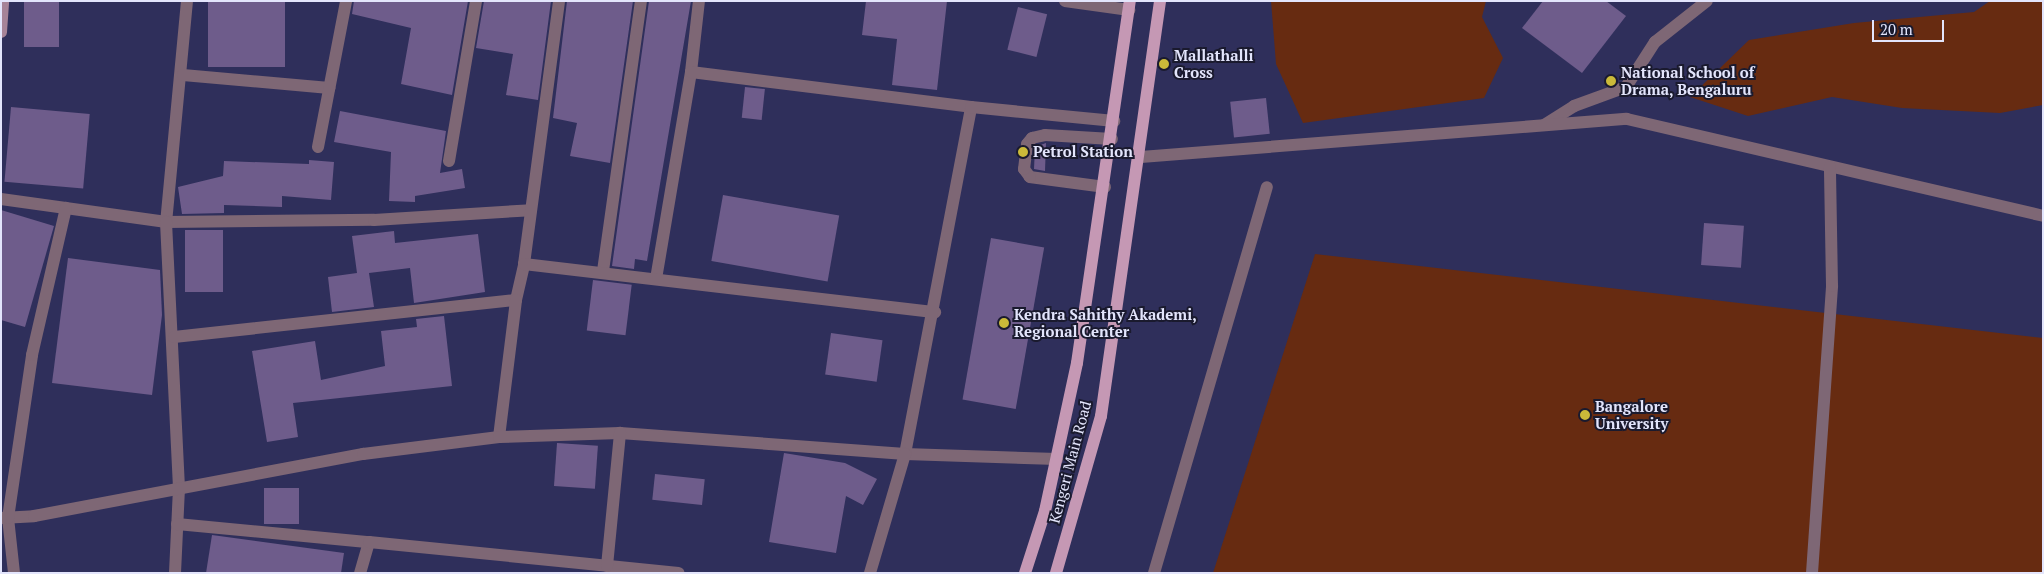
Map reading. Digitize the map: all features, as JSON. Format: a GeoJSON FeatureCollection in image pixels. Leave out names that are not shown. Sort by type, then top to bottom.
{"type":"FeatureCollection","features":[{"type":"Feature","properties":{"kind":"main road","name":"Kengeri Main Road"},"geometry":{"type":"LineString","coordinates":[[1056,573],[1102,416],[1141,157],[1160,1]]}},
{"type":"Feature","properties":{"kind":"main road","name":"Kengeri Main Road"},"geometry":{"type":"LineString","coordinates":[[1025,573],[1057,459],[1077,363],[1112,139],[1129,6]]}},
{"type":"Feature","properties":{"kind":"street"},"geometry":{"type":"LineString","coordinates":[[1,32],[3,1]]}},
{"type":"Feature","properties":{"kind":"street"},"geometry":{"type":"LineString","coordinates":[[175,573],[179,488],[174,337],[166,222],[183,74],[187,1]]}},
{"type":"Feature","properties":{"kind":"street"},"geometry":{"type":"LineString","coordinates":[[318,147],[346,1]]}},
{"type":"Feature","properties":{"kind":"street"},"geometry":{"type":"LineString","coordinates":[[449,161],[476,1]]}},
{"type":"Feature","properties":{"kind":"street"},"geometry":{"type":"LineString","coordinates":[[499,437],[516,300],[524,264],[560,1]]}},
{"type":"Feature","properties":{"kind":"street"},"geometry":{"type":"LineString","coordinates":[[603,272],[641,1]]}},
{"type":"Feature","properties":{"kind":"street"},"geometry":{"type":"LineString","coordinates":[[656,280],[691,72],[699,1]]}},
{"type":"Feature","properties":{"kind":"street"},"geometry":{"type":"LineString","coordinates":[[1065,1],[1129,6]]}},
{"type":"Feature","properties":{"kind":"street"},"geometry":{"type":"LineString","coordinates":[[1542,127],[1574,106],[1626,87],[1655,42],[1707,1]]}},
{"type":"Feature","properties":{"kind":"street"},"geometry":{"type":"LineString","coordinates":[[691,72],[971,107],[1114,121]]}},
{"type":"Feature","properties":{"kind":"street"},"geometry":{"type":"LineString","coordinates":[[183,74],[329,88]]}},
{"type":"Feature","properties":{"kind":"street"},"geometry":{"type":"LineString","coordinates":[[870,573],[905,454],[935,312],[971,107]]}},
{"type":"Feature","properties":{"kind":"street"},"geometry":{"type":"LineString","coordinates":[[1141,157],[1627,119],[2043,216]]}},
{"type":"Feature","properties":{"kind":"street"},"geometry":{"type":"LineString","coordinates":[[1105,187],[1030,177],[1024,169],[1027,144],[1032,138],[1045,135],[1112,139]]}},
{"type":"Feature","properties":{"kind":"street"},"geometry":{"type":"LineString","coordinates":[[1812,573],[1832,286],[1830,167]]}},
{"type":"Feature","properties":{"kind":"street"},"geometry":{"type":"LineString","coordinates":[[1154,573],[1267,187]]}},
{"type":"Feature","properties":{"kind":"street"},"geometry":{"type":"LineString","coordinates":[[1,200],[166,222],[374,220],[531,210]]}},
{"type":"Feature","properties":{"kind":"street"},"geometry":{"type":"LineString","coordinates":[[14,573],[4,518],[32,355],[66,208]]}},
{"type":"Feature","properties":{"kind":"street"},"geometry":{"type":"LineString","coordinates":[[524,264],[935,312]]}},
{"type":"Feature","properties":{"kind":"street"},"geometry":{"type":"LineString","coordinates":[[174,337],[516,300]]}},
{"type":"Feature","properties":{"kind":"street"},"geometry":{"type":"LineString","coordinates":[[4,518],[363,454],[499,437],[620,433],[905,454],[1057,459]]}},
{"type":"Feature","properties":{"kind":"street"},"geometry":{"type":"LineString","coordinates":[[607,566],[620,433]]}},
{"type":"Feature","properties":{"kind":"street"},"geometry":{"type":"LineString","coordinates":[[177,524],[678,573]]}},
{"type":"Feature","properties":{"kind":"street"},"geometry":{"type":"LineString","coordinates":[[360,573],[369,542]]}},
{"type":"Feature","properties":{"kind":"shaded area"},"geometry":{"type":"Polygon","coordinates":[[[1271,1],[1486,1],[1482,17],[1503,58],[1484,98],[1303,123],[1276,64],[1271,1]]]}},
{"type":"Feature","properties":{"kind":"shaded area"},"geometry":{"type":"Polygon","coordinates":[[[1990,1],[2043,1],[2043,105],[2000,113],[1902,108],[1832,97],[1748,116],[1690,97],[1749,40],[1854,23],[1974,12],[1990,1]]]}},
{"type":"Feature","properties":{"kind":"shaded area","name":"Bangalore University"},"geometry":{"type":"Polygon","coordinates":[[[1315,254],[2043,338],[2043,573],[1213,573],[1315,254]]]}},
{"type":"Feature","properties":{"kind":"building"},"geometry":{"type":"Polygon","coordinates":[[[24,1],[59,1],[59,47],[24,47],[24,1]]]}},
{"type":"Feature","properties":{"kind":"building"},"geometry":{"type":"Polygon","coordinates":[[[208,1],[285,1],[285,67],[208,67],[208,1]]]}},
{"type":"Feature","properties":{"kind":"building"},"geometry":{"type":"Polygon","coordinates":[[[354,1],[468,1],[452,95],[401,84],[411,28],[352,14],[354,1]]]}},
{"type":"Feature","properties":{"kind":"building"},"geometry":{"type":"Polygon","coordinates":[[[484,1],[551,1],[538,100],[506,95],[513,54],[476,48],[484,1]]]}},
{"type":"Feature","properties":{"kind":"building"},"geometry":{"type":"Polygon","coordinates":[[[567,1],[633,1],[610,163],[570,156],[577,123],[553,118],[567,1]]]}},
{"type":"Feature","properties":{"kind":"building"},"geometry":{"type":"Polygon","coordinates":[[[649,1],[691,1],[647,261],[635,259],[634,269],[612,266],[649,1]]]}},
{"type":"Feature","properties":{"kind":"building"},"geometry":{"type":"Polygon","coordinates":[[[866,1],[947,1],[937,90],[892,85],[897,39],[862,35],[866,1]]]}},
{"type":"Feature","properties":{"kind":"building"},"geometry":{"type":"Polygon","coordinates":[[[1543,1],[1606,1],[1626,16],[1582,73],[1522,28],[1543,1]]]}},
{"type":"Feature","properties":{"kind":"building"},"geometry":{"type":"Polygon","coordinates":[[[1018,7],[1047,14],[1036,57],[1007,50],[1018,7]]]}},
{"type":"Feature","properties":{"kind":"building"},"geometry":{"type":"Polygon","coordinates":[[[745,87],[765,89],[762,120],[742,118],[745,87]]]}},
{"type":"Feature","properties":{"kind":"building"},"geometry":{"type":"Polygon","coordinates":[[[1266,98],[1270,134],[1234,138],[1230,102],[1266,98]]]}},
{"type":"Feature","properties":{"kind":"building"},"geometry":{"type":"Polygon","coordinates":[[[11,107],[90,114],[83,189],[4,182],[11,107]]]}},
{"type":"Feature","properties":{"kind":"building"},"geometry":{"type":"Polygon","coordinates":[[[340,111],[446,131],[440,173],[462,169],[465,188],[415,196],[415,202],[389,201],[391,152],[334,142],[340,111]]]}},
{"type":"Feature","properties":{"kind":"building"},"geometry":{"type":"Polygon","coordinates":[[[1046,143],[1045,171],[1034,169],[1035,147],[1046,143]]]}},
{"type":"Feature","properties":{"kind":"building"},"geometry":{"type":"Polygon","coordinates":[[[309,160],[334,162],[331,200],[282,196],[282,207],[224,205],[224,213],[182,214],[178,187],[223,176],[224,161],[309,164],[309,160]]]}},
{"type":"Feature","properties":{"kind":"building"},"geometry":{"type":"Polygon","coordinates":[[[723,195],[839,215],[828,281],[711,261],[723,195]]]}},
{"type":"Feature","properties":{"kind":"building"},"geometry":{"type":"Polygon","coordinates":[[[1,210],[54,226],[25,327],[1,320],[1,210]]]}},
{"type":"Feature","properties":{"kind":"building"},"geometry":{"type":"Polygon","coordinates":[[[1704,223],[1744,226],[1741,268],[1701,265],[1704,223]]]}},
{"type":"Feature","properties":{"kind":"building"},"geometry":{"type":"Polygon","coordinates":[[[185,230],[223,230],[223,292],[185,292],[185,230]]]}},
{"type":"Feature","properties":{"kind":"building"},"geometry":{"type":"Polygon","coordinates":[[[394,231],[395,243],[478,234],[485,292],[414,303],[410,268],[369,273],[374,307],[332,312],[328,277],[357,273],[352,236],[394,231]]]}},
{"type":"Feature","properties":{"kind":"building","name":"Kendra Sahithy Akademi, Regional Center"},"geometry":{"type":"Polygon","coordinates":[[[991,238],[1044,247],[1016,409],[963,400],[991,238]]]}},
{"type":"Feature","properties":{"kind":"building"},"geometry":{"type":"Polygon","coordinates":[[[68,258],[160,270],[162,315],[152,395],[52,383],[68,258]]]}},
{"type":"Feature","properties":{"kind":"building"},"geometry":{"type":"Polygon","coordinates":[[[593,280],[632,285],[625,335],[587,331],[593,280]]]}},
{"type":"Feature","properties":{"kind":"building"},"geometry":{"type":"Polygon","coordinates":[[[444,316],[452,386],[293,403],[298,437],[267,442],[252,351],[315,341],[321,380],[385,366],[381,331],[417,327],[416,319],[444,316]]]}},
{"type":"Feature","properties":{"kind":"building"},"geometry":{"type":"Polygon","coordinates":[[[831,333],[882,340],[877,382],[825,375],[831,333]]]}},
{"type":"Feature","properties":{"kind":"building"},"geometry":{"type":"Polygon","coordinates":[[[557,443],[598,446],[595,489],[554,486],[557,443]]]}},
{"type":"Feature","properties":{"kind":"building"},"geometry":{"type":"Polygon","coordinates":[[[784,453],[845,463],[877,479],[863,505],[846,496],[836,553],[769,542],[784,453]]]}},
{"type":"Feature","properties":{"kind":"building"},"geometry":{"type":"Polygon","coordinates":[[[655,474],[705,479],[702,505],[652,500],[655,474]]]}},
{"type":"Feature","properties":{"kind":"building"},"geometry":{"type":"Polygon","coordinates":[[[264,488],[299,488],[299,524],[264,524],[264,488]]]}},
{"type":"Feature","properties":{"kind":"building"},"geometry":{"type":"Polygon","coordinates":[[[212,535],[344,553],[341,573],[206,573],[212,535]]]}},
{"type":"Feature","properties":{"kind":"place","name":"Mallathalli Cross"},"geometry":{"type":"Point","coordinates":[1164,64]}},
{"type":"Feature","properties":{"kind":"place","name":"National School of Drama, Bengaluru"},"geometry":{"type":"Point","coordinates":[1611,81]}},
{"type":"Feature","properties":{"kind":"place","name":"Petrol Station"},"geometry":{"type":"Point","coordinates":[1023,152]}},
{"type":"Feature","properties":{"kind":"place","name":"Kendra Sahithy Akademi, Regional Center"},"geometry":{"type":"Point","coordinates":[1004,323]}},
{"type":"Feature","properties":{"kind":"place","name":"Bangalore University"},"geometry":{"type":"Point","coordinates":[1585,415]}}]}
